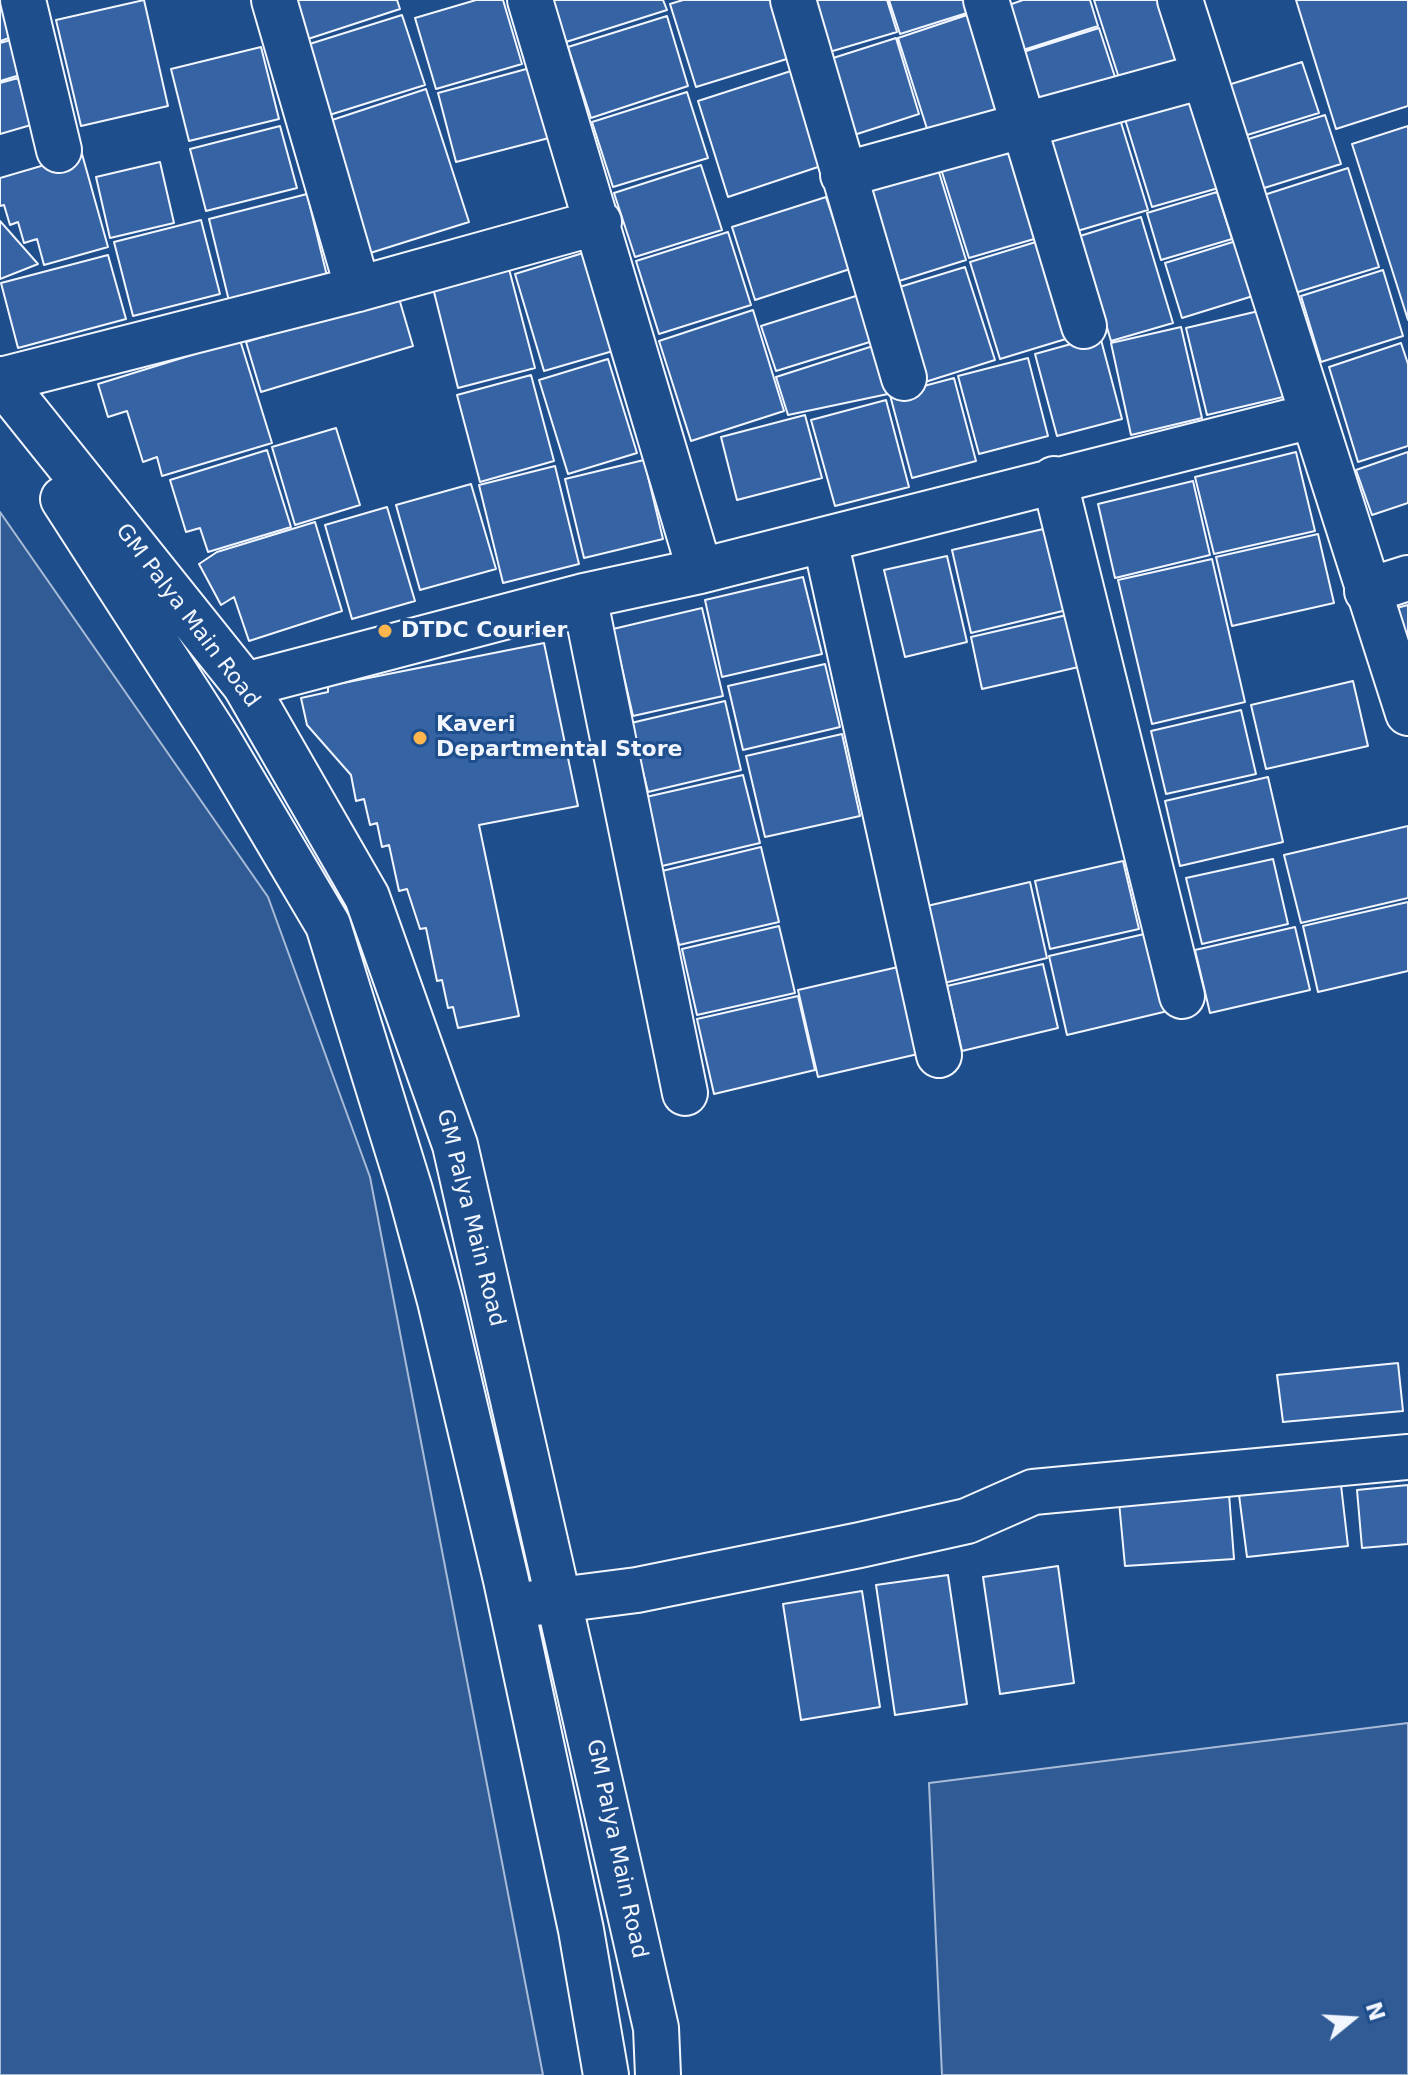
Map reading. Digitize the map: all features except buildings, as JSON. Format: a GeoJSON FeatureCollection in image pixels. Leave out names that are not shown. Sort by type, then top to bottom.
{"type":"FeatureCollection","features":[{"type":"Feature","properties":{"kind":"street"},"geometry":{"type":"LineString","coordinates":[[23,0],[59,150]]}},
{"type":"Feature","properties":{"kind":"street"},"geometry":{"type":"LineString","coordinates":[[274,0],[358,289]]}},
{"type":"Feature","properties":{"kind":"street"},"geometry":{"type":"LineString","coordinates":[[530,0],[599,222],[700,571]]}},
{"type":"Feature","properties":{"kind":"street"},"geometry":{"type":"LineString","coordinates":[[793,0],[904,378]]}},
{"type":"Feature","properties":{"kind":"street"},"geometry":{"type":"LineString","coordinates":[[986,0],[1084,326]]}},
{"type":"Feature","properties":{"kind":"street"},"geometry":{"type":"LineString","coordinates":[[1180,0],[1408,713]]}},
{"type":"Feature","properties":{"kind":"street"},"geometry":{"type":"LineString","coordinates":[[843,175],[1203,76]]}},
{"type":"Feature","properties":{"kind":"street"},"geometry":{"type":"LineString","coordinates":[[599,222],[0,389],[219,741],[328,925],[440,1301],[512,1606],[581,1930],[606,2075]]}},
{"type":"Feature","properties":{"kind":"street","name":"GM Palya Main Road"},"geometry":{"type":"LineString","coordinates":[[0,389],[245,685],[367,897],[455,1145],[562,1601],[656,2028],[658,2075]]}},
{"type":"Feature","properties":{"kind":"street"},"geometry":{"type":"LineString","coordinates":[[245,685],[584,596],[700,571],[1312,416]]}},
{"type":"Feature","properties":{"kind":"street"},"geometry":{"type":"LineString","coordinates":[[1054,479],[1182,996]]}},
{"type":"Feature","properties":{"kind":"street"},"geometry":{"type":"LineString","coordinates":[[825,540],[939,1055]]}},
{"type":"Feature","properties":{"kind":"street"},"geometry":{"type":"LineString","coordinates":[[1367,591],[1408,578]]}},
{"type":"Feature","properties":{"kind":"street"},"geometry":{"type":"LineString","coordinates":[[584,596],[685,1093]]}},
{"type":"Feature","properties":{"kind":"street"},"geometry":{"type":"LineString","coordinates":[[512,1606],[637,1590],[967,1521],[1033,1492],[1408,1457]]}},
{"type":"Feature","properties":{"kind":"shaded area"},"geometry":{"type":"Polygon","coordinates":[[[0,512],[268,897],[370,1177],[543,2075],[0,2075],[0,512]]]}},
{"type":"Feature","properties":{"kind":"shaded area"},"geometry":{"type":"Polygon","coordinates":[[[1408,1723],[1408,2075],[942,2075],[929,1783],[1408,1723]]]}},
{"type":"Feature","properties":{"kind":"place","name":"DTDC Courier"},"geometry":{"type":"Point","coordinates":[385,631]}},
{"type":"Feature","properties":{"kind":"place","name":"Kaveri Departmental Store"},"geometry":{"type":"Point","coordinates":[420,738]}}]}
